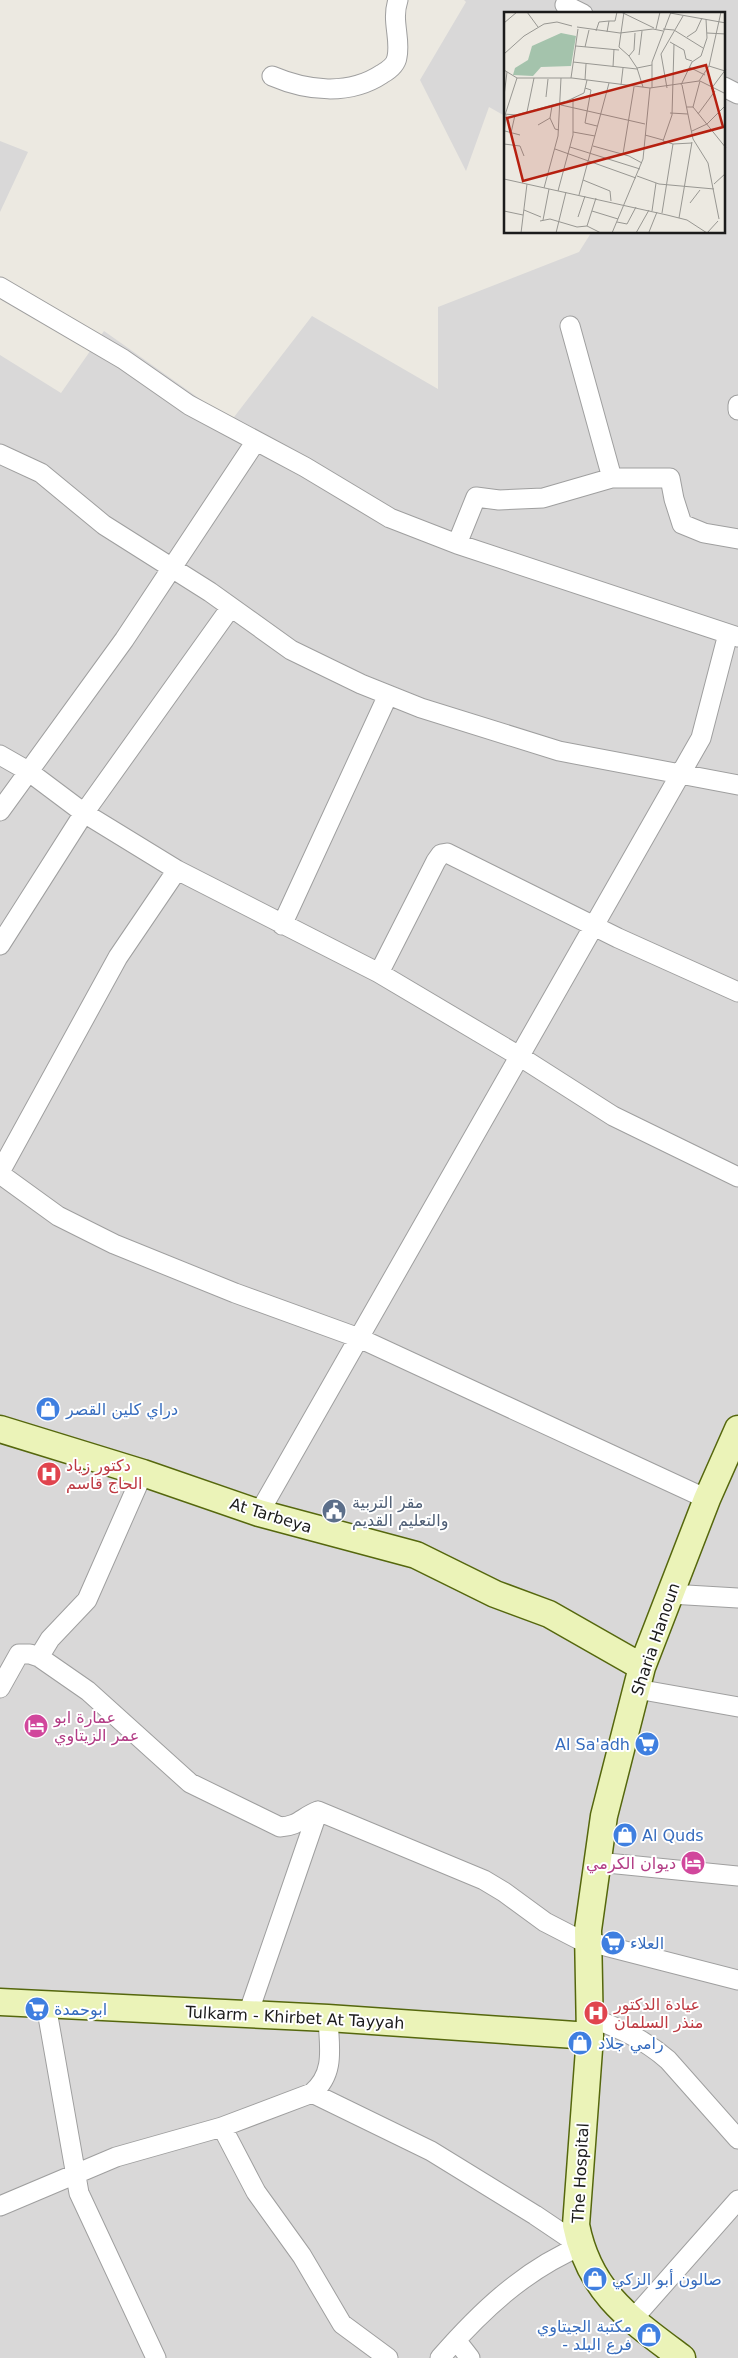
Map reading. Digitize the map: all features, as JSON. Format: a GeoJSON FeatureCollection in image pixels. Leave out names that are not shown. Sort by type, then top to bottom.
{"type":"FeatureCollection","features":[{"type":"Feature","properties":{"kind":"street"},"geometry":{"type":"LineString","coordinates":[[272,76],[306,87],[331,89],[361,84],[376,78],[392,66],[397,58],[394,21],[398,0]]}},
{"type":"Feature","properties":{"kind":"street"},"geometry":{"type":"LineString","coordinates":[[563,6],[578,12]]}},
{"type":"Feature","properties":{"kind":"street"},"geometry":{"type":"LineString","coordinates":[[726,88],[738,94]]}},
{"type":"Feature","properties":{"kind":"street"},"geometry":{"type":"LineString","coordinates":[[0,287],[124,359],[189,405],[305,467],[390,518],[457,544],[733,636],[706,726],[259,1513]]}},
{"type":"Feature","properties":{"kind":"street"},"geometry":{"type":"LineString","coordinates":[[570,326],[612,478]]}},
{"type":"Feature","properties":{"kind":"street"},"geometry":{"type":"LineString","coordinates":[[738,405],[738,410]]}},
{"type":"Feature","properties":{"kind":"street"},"geometry":{"type":"LineString","coordinates":[[0,810],[124,640],[256,441]]}},
{"type":"Feature","properties":{"kind":"street"},"geometry":{"type":"LineString","coordinates":[[0,454],[41,474],[104,525],[232,607],[291,650],[388,695],[421,708],[559,751],[738,786]]}},
{"type":"Feature","properties":{"kind":"street"},"geometry":{"type":"LineString","coordinates":[[457,544],[476,496],[499,500],[543,498],[612,478],[670,478],[682,524],[704,533],[738,539]]}},
{"type":"Feature","properties":{"kind":"street"},"geometry":{"type":"LineString","coordinates":[[0,946],[84,813],[232,607]]}},
{"type":"Feature","properties":{"kind":"street"},"geometry":{"type":"LineString","coordinates":[[282,925],[388,695]]}},
{"type":"Feature","properties":{"kind":"street"},"geometry":{"type":"LineString","coordinates":[[0,755],[28,771],[84,813],[177,870],[379,973],[519,1056],[613,1116],[738,1177]]}},
{"type":"Feature","properties":{"kind":"street"},"geometry":{"type":"LineString","coordinates":[[379,973],[441,854],[447,853],[594,926],[738,992]]}},
{"type":"Feature","properties":{"kind":"street"},"geometry":{"type":"LineString","coordinates":[[177,870],[118,957],[0,1173],[58,1216],[114,1244],[235,1293],[359,1338],[707,1499]]}},
{"type":"Feature","properties":{"kind":"street","name":"At Tarbeya"},"geometry":{"type":"LineString","coordinates":[[0,1429],[143,1473],[259,1513],[416,1556],[494,1594],[549,1614],[639,1678]]}},
{"type":"Feature","properties":{"kind":"street","name":"Sharia Hanoun"},"geometry":{"type":"LineString","coordinates":[[590,2026],[588,1930],[604,1816],[639,1678],[707,1499],[738,1429]]}},
{"type":"Feature","properties":{"kind":"street"},"geometry":{"type":"LineString","coordinates":[[39,1657],[50,1639],[87,1600],[143,1473]]}},
{"type":"Feature","properties":{"kind":"street"},"geometry":{"type":"LineString","coordinates":[[670,1594],[738,1598]]}},
{"type":"Feature","properties":{"kind":"street"},"geometry":{"type":"LineString","coordinates":[[0,1688],[19,1654],[30,1654],[39,1657],[88,1691],[190,1783],[280,1827],[292,1826],[307,1814],[318,1811],[484,1880],[561,1932],[588,1942],[738,1980]]}},
{"type":"Feature","properties":{"kind":"street"},"geometry":{"type":"LineString","coordinates":[[639,1678],[738,1707]]}},
{"type":"Feature","properties":{"kind":"street"},"geometry":{"type":"LineString","coordinates":[[248,2014],[318,1811]]}},
{"type":"Feature","properties":{"kind":"street"},"geometry":{"type":"LineString","coordinates":[[597,1862],[738,1876]]}},
{"type":"Feature","properties":{"kind":"street","name":"Tulkarm - Khirbet At Tayyah"},"geometry":{"type":"LineString","coordinates":[[0,2002],[328,2018],[590,2026]]}},
{"type":"Feature","properties":{"kind":"street"},"geometry":{"type":"LineString","coordinates":[[46,2005],[79,2193],[156,2358]]}},
{"type":"Feature","properties":{"kind":"street"},"geometry":{"type":"LineString","coordinates":[[0,2206],[116,2157],[222,2127],[319,2093],[326,2079],[330,2059],[328,2018]]}},
{"type":"Feature","properties":{"kind":"street"},"geometry":{"type":"LineString","coordinates":[[590,2026],[624,2030],[655,2049],[668,2060],[738,2139]]}},
{"type":"Feature","properties":{"kind":"street","name":"The Hospital"},"geometry":{"type":"LineString","coordinates":[[590,2026],[576,2225],[581,2246],[590,2268],[602,2289],[632,2320],[682,2358]]}},
{"type":"Feature","properties":{"kind":"street"},"geometry":{"type":"LineString","coordinates":[[319,2093],[431,2151],[535,2215],[581,2246]]}},
{"type":"Feature","properties":{"kind":"street"},"geometry":{"type":"LineString","coordinates":[[222,2127],[256,2192],[302,2256],[342,2324],[388,2358]]}},
{"type":"Feature","properties":{"kind":"street"},"geometry":{"type":"LineString","coordinates":[[632,2320],[738,2200]]}},
{"type":"Feature","properties":{"kind":"street"},"geometry":{"type":"LineString","coordinates":[[440,2358],[513,2285],[560,2255],[581,2246]]}},
{"type":"Feature","properties":{"kind":"street"},"geometry":{"type":"LineString","coordinates":[[456,2340],[470,2358]]}},
{"type":"Feature","properties":{"kind":"shaded area"},"geometry":{"type":"Polygon","coordinates":[[[464,0],[738,0],[738,2358],[0,2358],[0,355],[61,393],[104,331],[231,421],[312,316],[438,389],[438,307],[579,252],[590,234],[726,234],[726,12],[504,12],[504,115],[489,107],[466,171],[420,80],[466,2],[464,0]]]}},
{"type":"Feature","properties":{"kind":"shaded area"},"geometry":{"type":"Polygon","coordinates":[[[0,141],[28,152],[0,212],[0,141]]]}},
{"type":"Feature","properties":{"kind":"place","name":"دراي كلين القصر"},"geometry":{"type":"Point","coordinates":[48,1409]}},
{"type":"Feature","properties":{"kind":"place","name":"دكتور زياد الحاج قاسم"},"geometry":{"type":"Point","coordinates":[49,1474]}},
{"type":"Feature","properties":{"kind":"place","name":"مقر التربية والتعليم القديم"},"geometry":{"type":"Point","coordinates":[334,1511]}},
{"type":"Feature","properties":{"kind":"place","name":"عمارة ابو عمر الزيتاوي"},"geometry":{"type":"Point","coordinates":[36,1726]}},
{"type":"Feature","properties":{"kind":"place","name":"Al Sa'adh"},"geometry":{"type":"Point","coordinates":[647,1744]}},
{"type":"Feature","properties":{"kind":"place","name":"Al Quds"},"geometry":{"type":"Point","coordinates":[625,1835]}},
{"type":"Feature","properties":{"kind":"place","name":"ديوان الكرمي"},"geometry":{"type":"Point","coordinates":[693,1863]}},
{"type":"Feature","properties":{"kind":"place","name":"العلاء"},"geometry":{"type":"Point","coordinates":[613,1943]}},
{"type":"Feature","properties":{"kind":"place","name":"ابوحمدة"},"geometry":{"type":"Point","coordinates":[37,2009]}},
{"type":"Feature","properties":{"kind":"place","name":"عيادة الدكتور منذر السلمان"},"geometry":{"type":"Point","coordinates":[596,2013]}},
{"type":"Feature","properties":{"kind":"place","name":"رامي جلاد"},"geometry":{"type":"Point","coordinates":[580,2043]}},
{"type":"Feature","properties":{"kind":"place","name":"صالون أبو الزكي"},"geometry":{"type":"Point","coordinates":[595,2279]}},
{"type":"Feature","properties":{"kind":"place","name":"مكتبة الجيتاوي - فرع البلد"},"geometry":{"type":"Point","coordinates":[649,2335]}}]}
